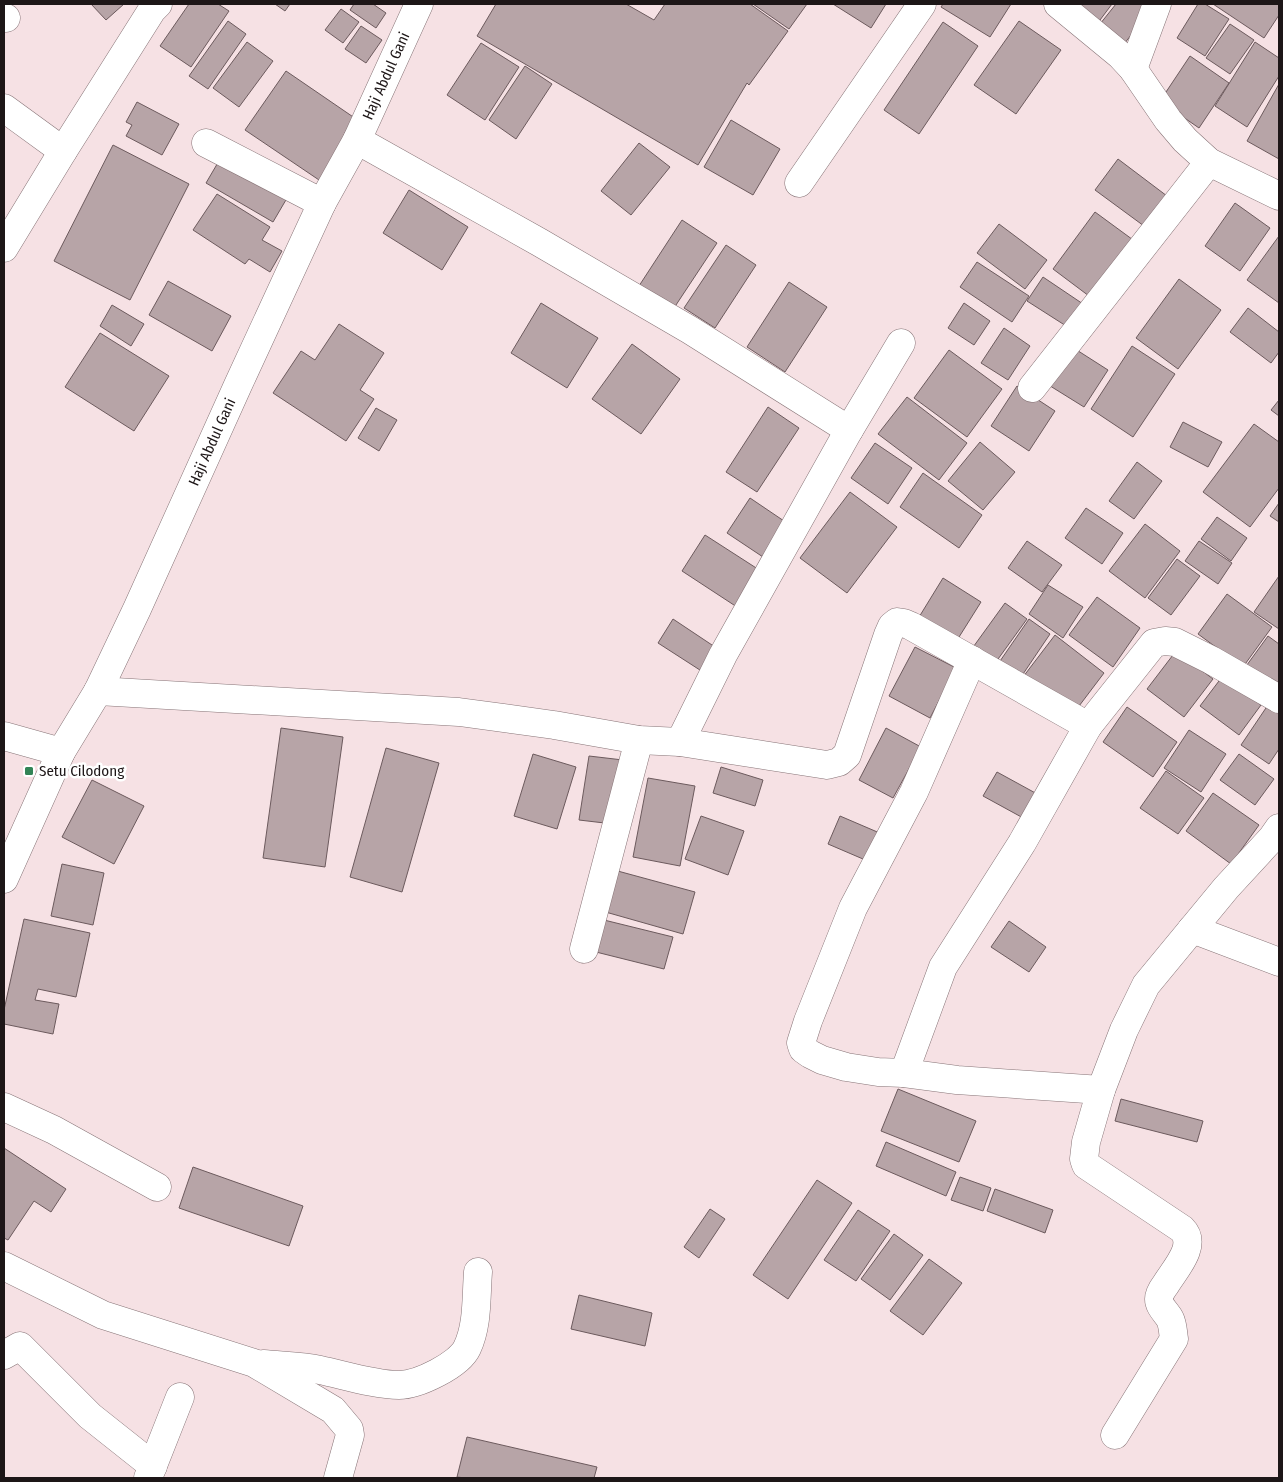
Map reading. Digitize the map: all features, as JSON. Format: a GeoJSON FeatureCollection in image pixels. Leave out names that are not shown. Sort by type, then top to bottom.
{"type":"FeatureCollection","features":[{"type":"Feature","properties":{"kind":"street"},"geometry":{"type":"LineString","coordinates":[[4,248],[63,150],[152,10],[158,4]]}},
{"type":"Feature","properties":{"kind":"street","name":"Haji Abdul Gani"},"geometry":{"type":"LineString","coordinates":[[4,879],[61,752],[98,691],[141,601],[322,203],[357,140],[418,4]]}},
{"type":"Feature","properties":{"kind":"street"},"geometry":{"type":"LineString","coordinates":[[800,183],[922,4]]}},
{"type":"Feature","properties":{"kind":"street"},"geometry":{"type":"LineString","coordinates":[[1058,4],[1120,55],[1133,69],[1168,120],[1185,140],[1209,162],[1279,196]]}},
{"type":"Feature","properties":{"kind":"street"},"geometry":{"type":"LineString","coordinates":[[1133,69],[1157,4]]}},
{"type":"Feature","properties":{"kind":"street"},"geometry":{"type":"LineString","coordinates":[[4,108],[63,150]]}},
{"type":"Feature","properties":{"kind":"street"},"geometry":{"type":"LineString","coordinates":[[357,140],[539,242],[690,330],[849,430]]}},
{"type":"Feature","properties":{"kind":"street"},"geometry":{"type":"LineString","coordinates":[[206,143],[322,203]]}},
{"type":"Feature","properties":{"kind":"street"},"geometry":{"type":"LineString","coordinates":[[1032,388],[1209,162]]}},
{"type":"Feature","properties":{"kind":"street"},"geometry":{"type":"LineString","coordinates":[[688,726],[723,655],[849,430],[901,343]]}},
{"type":"Feature","properties":{"kind":"street"},"geometry":{"type":"LineString","coordinates":[[98,691],[460,712],[554,725],[640,740],[688,726],[827,765],[839,762],[847,755],[888,635],[892,626],[897,622],[911,626],[1088,726]]}},
{"type":"Feature","properties":{"kind":"street"},"geometry":{"type":"LineString","coordinates":[[904,1073],[943,967],[1022,843],[1088,726],[1154,643],[1175,642],[1211,660],[1279,700]]}},
{"type":"Feature","properties":{"kind":"street"},"geometry":{"type":"LineString","coordinates":[[972,660],[914,792],[853,908],[801,1043],[803,1049],[810,1054],[846,1068],[957,1080],[1101,1090]]}},
{"type":"Feature","properties":{"kind":"street"},"geometry":{"type":"LineString","coordinates":[[4,736],[61,752]]}},
{"type":"Feature","properties":{"kind":"street"},"geometry":{"type":"LineString","coordinates":[[584,949],[640,740]]}},
{"type":"Feature","properties":{"kind":"street"},"geometry":{"type":"LineString","coordinates":[[1115,1435],[1174,1339],[1171,1320],[1162,1308],[1159,1299],[1161,1291],[1186,1251],[1188,1240],[1182,1229],[1086,1165],[1084,1159],[1086,1142],[1101,1090],[1124,1030],[1146,985],[1226,888],[1279,828]]}},
{"type":"Feature","properties":{"kind":"street"},"geometry":{"type":"LineString","coordinates":[[1192,929],[1279,962]]}},
{"type":"Feature","properties":{"kind":"street"},"geometry":{"type":"LineString","coordinates":[[4,1108],[54,1130],[157,1187]]}},
{"type":"Feature","properties":{"kind":"street"},"geometry":{"type":"LineString","coordinates":[[4,1266],[103,1316],[254,1363],[317,1369],[376,1382],[400,1385],[419,1381],[454,1363],[467,1349],[474,1327],[478,1272]]}},
{"type":"Feature","properties":{"kind":"street"},"geometry":{"type":"LineString","coordinates":[[4,1355],[20,1346],[90,1416],[150,1472],[180,1397]]}},
{"type":"Feature","properties":{"kind":"street"},"geometry":{"type":"LineString","coordinates":[[254,1363],[333,1410],[349,1429],[350,1435],[338,1478]]}},
{"type":"Feature","properties":{"kind":"building"},"geometry":{"type":"Polygon","coordinates":[[[91,4],[124,4],[106,20],[91,4]]]}},
{"type":"Feature","properties":{"kind":"building"},"geometry":{"type":"Polygon","coordinates":[[[189,4],[218,4],[229,11],[191,67],[160,46],[189,4]]]}},
{"type":"Feature","properties":{"kind":"building"},"geometry":{"type":"Polygon","coordinates":[[[275,4],[290,4],[285,11],[275,4]]]}},
{"type":"Feature","properties":{"kind":"building"},"geometry":{"type":"Polygon","coordinates":[[[354,4],[373,4],[386,13],[376,28],[350,10],[354,4]]]}},
{"type":"Feature","properties":{"kind":"building"},"geometry":{"type":"Polygon","coordinates":[[[496,4],[626,4],[654,20],[665,4],[750,4],[788,31],[749,85],[747,83],[698,165],[477,36],[496,4]]]}},
{"type":"Feature","properties":{"kind":"building"},"geometry":{"type":"Polygon","coordinates":[[[753,4],[807,4],[789,29],[753,4]]]}},
{"type":"Feature","properties":{"kind":"building"},"geometry":{"type":"Polygon","coordinates":[[[833,4],[886,4],[871,28],[833,4]]]}},
{"type":"Feature","properties":{"kind":"building"},"geometry":{"type":"Polygon","coordinates":[[[943,4],[1011,4],[990,37],[941,7],[943,4]]]}},
{"type":"Feature","properties":{"kind":"building"},"geometry":{"type":"Polygon","coordinates":[[[1070,4],[1112,4],[1097,24],[1070,4]]]}},
{"type":"Feature","properties":{"kind":"building"},"geometry":{"type":"Polygon","coordinates":[[[1116,4],[1155,4],[1121,48],[1096,29],[1116,4]]]}},
{"type":"Feature","properties":{"kind":"building"},"geometry":{"type":"Polygon","coordinates":[[[1198,4],[1205,4],[1229,19],[1205,56],[1177,38],[1198,4]]]}},
{"type":"Feature","properties":{"kind":"building"},"geometry":{"type":"Polygon","coordinates":[[[1213,4],[1279,4],[1279,15],[1264,38],[1213,4]]]}},
{"type":"Feature","properties":{"kind":"building"},"geometry":{"type":"Polygon","coordinates":[[[341,9],[359,22],[343,43],[325,30],[341,9]]]}},
{"type":"Feature","properties":{"kind":"building"},"geometry":{"type":"Polygon","coordinates":[[[228,21],[246,34],[208,89],[189,76],[228,21]]]}},
{"type":"Feature","properties":{"kind":"building"},"geometry":{"type":"Polygon","coordinates":[[[1019,21],[1061,50],[1016,114],[974,85],[1019,21]]]}},
{"type":"Feature","properties":{"kind":"building"},"geometry":{"type":"Polygon","coordinates":[[[943,22],[978,46],[919,134],[884,110],[943,22]]]}},
{"type":"Feature","properties":{"kind":"building"},"geometry":{"type":"Polygon","coordinates":[[[1230,24],[1254,40],[1230,74],[1206,58],[1230,24]]]}},
{"type":"Feature","properties":{"kind":"building"},"geometry":{"type":"Polygon","coordinates":[[[361,26],[382,40],[366,63],[345,49],[361,26]]]}},
{"type":"Feature","properties":{"kind":"building"},"geometry":{"type":"Polygon","coordinates":[[[247,42],[273,61],[239,107],[213,88],[247,42]]]}},
{"type":"Feature","properties":{"kind":"building"},"geometry":{"type":"Polygon","coordinates":[[[1255,42],[1279,58],[1279,76],[1247,127],[1215,106],[1255,42]]]}},
{"type":"Feature","properties":{"kind":"building"},"geometry":{"type":"Polygon","coordinates":[[[481,43],[519,67],[485,120],[447,95],[481,43]]]}},
{"type":"Feature","properties":{"kind":"building"},"geometry":{"type":"Polygon","coordinates":[[[1190,56],[1229,83],[1199,128],[1160,101],[1190,56]]]}},
{"type":"Feature","properties":{"kind":"building"},"geometry":{"type":"Polygon","coordinates":[[[525,66],[552,84],[516,139],[489,120],[525,66]]]}},
{"type":"Feature","properties":{"kind":"building"},"geometry":{"type":"Polygon","coordinates":[[[286,71],[362,123],[322,182],[245,130],[286,71]]]}},
{"type":"Feature","properties":{"kind":"building"},"geometry":{"type":"Polygon","coordinates":[[[1279,84],[1279,159],[1247,141],[1279,84]]]}},
{"type":"Feature","properties":{"kind":"building"},"geometry":{"type":"Polygon","coordinates":[[[137,102],[179,124],[162,155],[126,136],[132,125],[126,122],[137,102]]]}},
{"type":"Feature","properties":{"kind":"building"},"geometry":{"type":"Polygon","coordinates":[[[731,120],[780,149],[753,195],[704,167],[731,120]]]}},
{"type":"Feature","properties":{"kind":"building"},"geometry":{"type":"Polygon","coordinates":[[[639,143],[670,167],[631,215],[601,191],[639,143]]]}},
{"type":"Feature","properties":{"kind":"building"},"geometry":{"type":"Polygon","coordinates":[[[113,145],[189,184],[130,300],[54,261],[113,145]]]}},
{"type":"Feature","properties":{"kind":"building"},"geometry":{"type":"Polygon","coordinates":[[[223,154],[290,193],[273,222],[206,183],[223,154]]]}},
{"type":"Feature","properties":{"kind":"building"},"geometry":{"type":"Polygon","coordinates":[[[1118,159],[1167,196],[1144,226],[1095,190],[1118,159]]]}},
{"type":"Feature","properties":{"kind":"building"},"geometry":{"type":"Polygon","coordinates":[[[409,190],[468,227],[442,270],[383,233],[409,190]]]}},
{"type":"Feature","properties":{"kind":"building"},"geometry":{"type":"Polygon","coordinates":[[[217,194],[270,227],[262,240],[282,251],[270,272],[249,259],[245,264],[193,230],[217,194]]]}},
{"type":"Feature","properties":{"kind":"building"},"geometry":{"type":"Polygon","coordinates":[[[1235,203],[1270,228],[1240,271],[1205,246],[1235,203]]]}},
{"type":"Feature","properties":{"kind":"building"},"geometry":{"type":"Polygon","coordinates":[[[1095,212],[1140,245],[1097,302],[1053,269],[1095,212]]]}},
{"type":"Feature","properties":{"kind":"building"},"geometry":{"type":"Polygon","coordinates":[[[682,220],[717,243],[672,311],[637,289],[682,220]]]}},
{"type":"Feature","properties":{"kind":"building"},"geometry":{"type":"Polygon","coordinates":[[[999,224],[1047,260],[1025,289],[977,253],[999,224]]]}},
{"type":"Feature","properties":{"kind":"building"},"geometry":{"type":"Polygon","coordinates":[[[1279,236],[1279,303],[1247,280],[1279,236]]]}},
{"type":"Feature","properties":{"kind":"building"},"geometry":{"type":"Polygon","coordinates":[[[726,245],[756,265],[715,328],[684,308],[726,245]]]}},
{"type":"Feature","properties":{"kind":"building"},"geometry":{"type":"Polygon","coordinates":[[[977,262],[1029,296],[1012,322],[960,287],[977,262]]]}},
{"type":"Feature","properties":{"kind":"building"},"geometry":{"type":"Polygon","coordinates":[[[1043,277],[1089,308],[1074,331],[1027,301],[1043,277]]]}},
{"type":"Feature","properties":{"kind":"building"},"geometry":{"type":"Polygon","coordinates":[[[1179,279],[1221,310],[1178,369],[1136,338],[1179,279]]]}},
{"type":"Feature","properties":{"kind":"building"},"geometry":{"type":"Polygon","coordinates":[[[168,281],[231,316],[212,351],[149,315],[168,281]]]}},
{"type":"Feature","properties":{"kind":"building"},"geometry":{"type":"Polygon","coordinates":[[[789,282],[827,307],[785,372],[747,347],[789,282]]]}},
{"type":"Feature","properties":{"kind":"building"},"geometry":{"type":"Polygon","coordinates":[[[541,303],[598,338],[567,388],[511,353],[541,303]]]}},
{"type":"Feature","properties":{"kind":"building"},"geometry":{"type":"Polygon","coordinates":[[[964,303],[990,321],[974,345],[948,328],[964,303]]]}},
{"type":"Feature","properties":{"kind":"building"},"geometry":{"type":"Polygon","coordinates":[[[112,305],[144,324],[131,346],[100,326],[112,305]]]}},
{"type":"Feature","properties":{"kind":"building"},"geometry":{"type":"Polygon","coordinates":[[[1248,308],[1279,332],[1279,352],[1271,363],[1230,332],[1248,308]]]}},
{"type":"Feature","properties":{"kind":"building"},"geometry":{"type":"Polygon","coordinates":[[[339,324],[384,353],[360,390],[374,399],[346,441],[273,393],[301,351],[315,360],[339,324]]]}},
{"type":"Feature","properties":{"kind":"building"},"geometry":{"type":"Polygon","coordinates":[[[1004,328],[1030,346],[1008,380],[981,363],[1004,328]]]}},
{"type":"Feature","properties":{"kind":"building"},"geometry":{"type":"Polygon","coordinates":[[[100,333],[169,376],[134,431],[65,387],[100,333]]]}},
{"type":"Feature","properties":{"kind":"building"},"geometry":{"type":"Polygon","coordinates":[[[632,344],[680,379],[641,434],[592,399],[632,344]]]}},
{"type":"Feature","properties":{"kind":"building"},"geometry":{"type":"Polygon","coordinates":[[[1132,346],[1175,374],[1133,437],[1091,409],[1132,346]]]}},
{"type":"Feature","properties":{"kind":"building"},"geometry":{"type":"Polygon","coordinates":[[[1072,347],[1108,370],[1084,407],[1047,384],[1072,347]]]}},
{"type":"Feature","properties":{"kind":"building"},"geometry":{"type":"Polygon","coordinates":[[[949,350],[1002,389],[967,437],[914,398],[949,350]]]}},
{"type":"Feature","properties":{"kind":"building"},"geometry":{"type":"Polygon","coordinates":[[[1017,386],[1055,411],[1029,451],[991,426],[1017,386]]]}},
{"type":"Feature","properties":{"kind":"building"},"geometry":{"type":"Polygon","coordinates":[[[907,397],[967,443],[939,480],[878,434],[907,397]]]}},
{"type":"Feature","properties":{"kind":"building"},"geometry":{"type":"Polygon","coordinates":[[[1279,400],[1279,416],[1271,410],[1279,400]]]}},
{"type":"Feature","properties":{"kind":"building"},"geometry":{"type":"Polygon","coordinates":[[[768,407],[799,428],[757,492],[726,472],[768,407]]]}},
{"type":"Feature","properties":{"kind":"building"},"geometry":{"type":"Polygon","coordinates":[[[376,408],[397,420],[379,451],[358,438],[376,408]]]}},
{"type":"Feature","properties":{"kind":"building"},"geometry":{"type":"Polygon","coordinates":[[[1183,422],[1222,442],[1208,467],[1170,447],[1183,422]]]}},
{"type":"Feature","properties":{"kind":"building"},"geometry":{"type":"Polygon","coordinates":[[[1254,424],[1279,442],[1279,488],[1250,527],[1203,492],[1254,424]]]}},
{"type":"Feature","properties":{"kind":"building"},"geometry":{"type":"Polygon","coordinates":[[[980,442],[1015,472],[983,510],[948,481],[980,442]]]}},
{"type":"Feature","properties":{"kind":"building"},"geometry":{"type":"Polygon","coordinates":[[[875,443],[912,468],[888,504],[851,478],[875,443]]]}},
{"type":"Feature","properties":{"kind":"building"},"geometry":{"type":"Polygon","coordinates":[[[1137,462],[1162,481],[1134,519],[1109,501],[1137,462]]]}},
{"type":"Feature","properties":{"kind":"building"},"geometry":{"type":"Polygon","coordinates":[[[923,473],[982,515],[959,548],[900,507],[923,473]]]}},
{"type":"Feature","properties":{"kind":"building"},"geometry":{"type":"Polygon","coordinates":[[[850,492],[897,527],[847,593],[800,558],[850,492]]]}},
{"type":"Feature","properties":{"kind":"building"},"geometry":{"type":"Polygon","coordinates":[[[750,498],[787,523],[763,557],[727,533],[750,498]]]}},
{"type":"Feature","properties":{"kind":"building"},"geometry":{"type":"Polygon","coordinates":[[[1279,503],[1279,522],[1270,516],[1279,503]]]}},
{"type":"Feature","properties":{"kind":"building"},"geometry":{"type":"Polygon","coordinates":[[[1086,508],[1123,533],[1102,564],[1065,538],[1086,508]]]}},
{"type":"Feature","properties":{"kind":"building"},"geometry":{"type":"Polygon","coordinates":[[[1217,517],[1247,538],[1231,561],[1201,539],[1217,517]]]}},
{"type":"Feature","properties":{"kind":"building"},"geometry":{"type":"Polygon","coordinates":[[[1145,524],[1180,551],[1145,598],[1109,571],[1145,524]]]}},
{"type":"Feature","properties":{"kind":"building"},"geometry":{"type":"Polygon","coordinates":[[[705,535],[764,573],[740,609],[682,571],[705,535]]]}},
{"type":"Feature","properties":{"kind":"building"},"geometry":{"type":"Polygon","coordinates":[[[1027,541],[1062,565],[1042,592],[1008,568],[1027,541]]]}},
{"type":"Feature","properties":{"kind":"building"},"geometry":{"type":"Polygon","coordinates":[[[1199,541],[1232,563],[1218,584],[1185,561],[1199,541]]]}},
{"type":"Feature","properties":{"kind":"building"},"geometry":{"type":"Polygon","coordinates":[[[1177,559],[1200,576],[1171,615],[1148,598],[1177,559]]]}},
{"type":"Feature","properties":{"kind":"building"},"geometry":{"type":"Polygon","coordinates":[[[1279,576],[1279,629],[1254,612],[1279,576]]]}},
{"type":"Feature","properties":{"kind":"building"},"geometry":{"type":"Polygon","coordinates":[[[943,578],[981,602],[954,645],[916,622],[943,578]]]}},
{"type":"Feature","properties":{"kind":"building"},"geometry":{"type":"Polygon","coordinates":[[[1048,585],[1083,607],[1063,638],[1029,614],[1048,585]]]}},
{"type":"Feature","properties":{"kind":"building"},"geometry":{"type":"Polygon","coordinates":[[[1227,594],[1272,627],[1243,667],[1198,634],[1227,594]]]}},
{"type":"Feature","properties":{"kind":"building"},"geometry":{"type":"Polygon","coordinates":[[[1097,597],[1140,628],[1113,667],[1069,635],[1097,597]]]}},
{"type":"Feature","properties":{"kind":"building"},"geometry":{"type":"Polygon","coordinates":[[[1005,603],[1027,619],[993,666],[971,650],[1005,603]]]}},
{"type":"Feature","properties":{"kind":"building"},"geometry":{"type":"Polygon","coordinates":[[[673,619],[718,649],[703,672],[658,643],[673,619]]]}},
{"type":"Feature","properties":{"kind":"building"},"geometry":{"type":"Polygon","coordinates":[[[1029,619],[1050,634],[1019,680],[998,664],[1029,619]]]}},
{"type":"Feature","properties":{"kind":"building"},"geometry":{"type":"Polygon","coordinates":[[[1055,635],[1104,673],[1073,714],[1023,677],[1055,635]]]}},
{"type":"Feature","properties":{"kind":"building"},"geometry":{"type":"Polygon","coordinates":[[[1268,636],[1279,644],[1279,695],[1244,669],[1268,636]]]}},
{"type":"Feature","properties":{"kind":"building"},"geometry":{"type":"Polygon","coordinates":[[[915,647],[956,668],[930,718],[889,696],[915,647]]]}},
{"type":"Feature","properties":{"kind":"building"},"geometry":{"type":"Polygon","coordinates":[[[1176,651],[1213,679],[1184,717],[1147,689],[1176,651]]]}},
{"type":"Feature","properties":{"kind":"building"},"geometry":{"type":"Polygon","coordinates":[[[1222,677],[1261,705],[1239,735],[1200,706],[1222,677]]]}},
{"type":"Feature","properties":{"kind":"building"},"geometry":{"type":"Polygon","coordinates":[[[1272,699],[1279,704],[1279,749],[1269,764],[1241,745],[1272,699]]]}},
{"type":"Feature","properties":{"kind":"building"},"geometry":{"type":"Polygon","coordinates":[[[1127,707],[1177,742],[1153,777],[1103,742],[1127,707]]]}},
{"type":"Feature","properties":{"kind":"building"},"geometry":{"type":"Polygon","coordinates":[[[281,728],[343,737],[325,867],[263,858],[281,728]]]}},
{"type":"Feature","properties":{"kind":"building"},"geometry":{"type":"Polygon","coordinates":[[[886,728],[921,747],[893,798],[859,780],[886,728]]]}},
{"type":"Feature","properties":{"kind":"building"},"geometry":{"type":"Polygon","coordinates":[[[1189,730],[1226,754],[1201,792],[1164,768],[1189,730]]]}},
{"type":"Feature","properties":{"kind":"building"},"geometry":{"type":"Polygon","coordinates":[[[386,748],[439,763],[402,892],[350,877],[386,748]]]}},
{"type":"Feature","properties":{"kind":"building"},"geometry":{"type":"Polygon","coordinates":[[[533,754],[576,767],[557,829],[514,816],[533,754]]]}},
{"type":"Feature","properties":{"kind":"building"},"geometry":{"type":"Polygon","coordinates":[[[1239,754],[1274,779],[1255,805],[1220,780],[1239,754]]]}},
{"type":"Feature","properties":{"kind":"building"},"geometry":{"type":"Polygon","coordinates":[[[589,756],[623,760],[613,824],[579,820],[589,756]]]}},
{"type":"Feature","properties":{"kind":"building"},"geometry":{"type":"Polygon","coordinates":[[[721,767],[763,780],[755,806],[713,793],[721,767]]]}},
{"type":"Feature","properties":{"kind":"building"},"geometry":{"type":"Polygon","coordinates":[[[1166,771],[1204,798],[1178,834],[1140,808],[1166,771]]]}},
{"type":"Feature","properties":{"kind":"building"},"geometry":{"type":"Polygon","coordinates":[[[997,772],[1039,795],[1025,819],[983,796],[997,772]]]}},
{"type":"Feature","properties":{"kind":"building"},"geometry":{"type":"Polygon","coordinates":[[[648,778],[695,786],[680,866],[633,857],[648,778]]]}},
{"type":"Feature","properties":{"kind":"building"},"geometry":{"type":"Polygon","coordinates":[[[92,780],[144,806],[114,864],[62,837],[92,780]]]}},
{"type":"Feature","properties":{"kind":"building"},"geometry":{"type":"Polygon","coordinates":[[[1213,793],[1259,825],[1231,864],[1186,831],[1213,793]]]}},
{"type":"Feature","properties":{"kind":"building"},"geometry":{"type":"Polygon","coordinates":[[[701,816],[744,831],[728,875],[685,859],[701,816]]]}},
{"type":"Feature","properties":{"kind":"building"},"geometry":{"type":"Polygon","coordinates":[[[840,816],[882,834],[870,862],[828,844],[840,816]]]}},
{"type":"Feature","properties":{"kind":"building"},"geometry":{"type":"Polygon","coordinates":[[[62,864],[104,873],[93,925],[51,916],[62,864]]]}},
{"type":"Feature","properties":{"kind":"building"},"geometry":{"type":"Polygon","coordinates":[[[614,870],[695,892],[683,934],[602,911],[614,870]]]}},
{"type":"Feature","properties":{"kind":"building"},"geometry":{"type":"Polygon","coordinates":[[[24,919],[90,933],[76,997],[38,989],[35,1000],[59,1004],[53,1034],[4,1024],[4,1010],[24,919]]]}},
{"type":"Feature","properties":{"kind":"building"},"geometry":{"type":"Polygon","coordinates":[[[604,920],[673,937],[664,969],[596,952],[604,920]]]}},
{"type":"Feature","properties":{"kind":"building"},"geometry":{"type":"Polygon","coordinates":[[[1009,921],[1046,947],[1029,972],[991,947],[1009,921]]]}},
{"type":"Feature","properties":{"kind":"building"},"geometry":{"type":"Polygon","coordinates":[[[898,1089],[976,1121],[959,1162],[881,1131],[898,1089]]]}},
{"type":"Feature","properties":{"kind":"building"},"geometry":{"type":"Polygon","coordinates":[[[1121,1099],[1203,1121],[1197,1142],[1115,1121],[1121,1099]]]}},
{"type":"Feature","properties":{"kind":"building"},"geometry":{"type":"Polygon","coordinates":[[[886,1142],[956,1172],[946,1196],[876,1166],[886,1142]]]}},
{"type":"Feature","properties":{"kind":"building"},"geometry":{"type":"Polygon","coordinates":[[[4,1148],[66,1189],[51,1212],[34,1201],[8,1240],[4,1238],[4,1148]]]}},
{"type":"Feature","properties":{"kind":"building"},"geometry":{"type":"Polygon","coordinates":[[[193,1167],[303,1206],[289,1246],[179,1208],[193,1167]]]}},
{"type":"Feature","properties":{"kind":"building"},"geometry":{"type":"Polygon","coordinates":[[[960,1177],[991,1188],[983,1211],[951,1200],[960,1177]]]}},
{"type":"Feature","properties":{"kind":"building"},"geometry":{"type":"Polygon","coordinates":[[[817,1180],[852,1203],[788,1299],[753,1275],[817,1180]]]}},
{"type":"Feature","properties":{"kind":"building"},"geometry":{"type":"Polygon","coordinates":[[[995,1189],[1053,1210],[1045,1233],[987,1211],[995,1189]]]}},
{"type":"Feature","properties":{"kind":"building"},"geometry":{"type":"Polygon","coordinates":[[[710,1209],[725,1219],[699,1258],[684,1247],[710,1209]]]}},
{"type":"Feature","properties":{"kind":"building"},"geometry":{"type":"Polygon","coordinates":[[[858,1210],[890,1231],[856,1281],[824,1260],[858,1210]]]}},
{"type":"Feature","properties":{"kind":"building"},"geometry":{"type":"Polygon","coordinates":[[[894,1234],[923,1255],[890,1300],[861,1279],[894,1234]]]}},
{"type":"Feature","properties":{"kind":"building"},"geometry":{"type":"Polygon","coordinates":[[[929,1259],[962,1283],[923,1335],[890,1311],[929,1259]]]}},
{"type":"Feature","properties":{"kind":"building"},"geometry":{"type":"Polygon","coordinates":[[[579,1295],[652,1313],[645,1346],[571,1329],[579,1295]]]}},
{"type":"Feature","properties":{"kind":"building"},"geometry":{"type":"Polygon","coordinates":[[[467,1437],[597,1467],[594,1478],[457,1477],[467,1437]]]}},
{"type":"Feature","properties":{"kind":"place","name":"Setu Cilodong"},"geometry":{"type":"Point","coordinates":[29,771]}}]}
